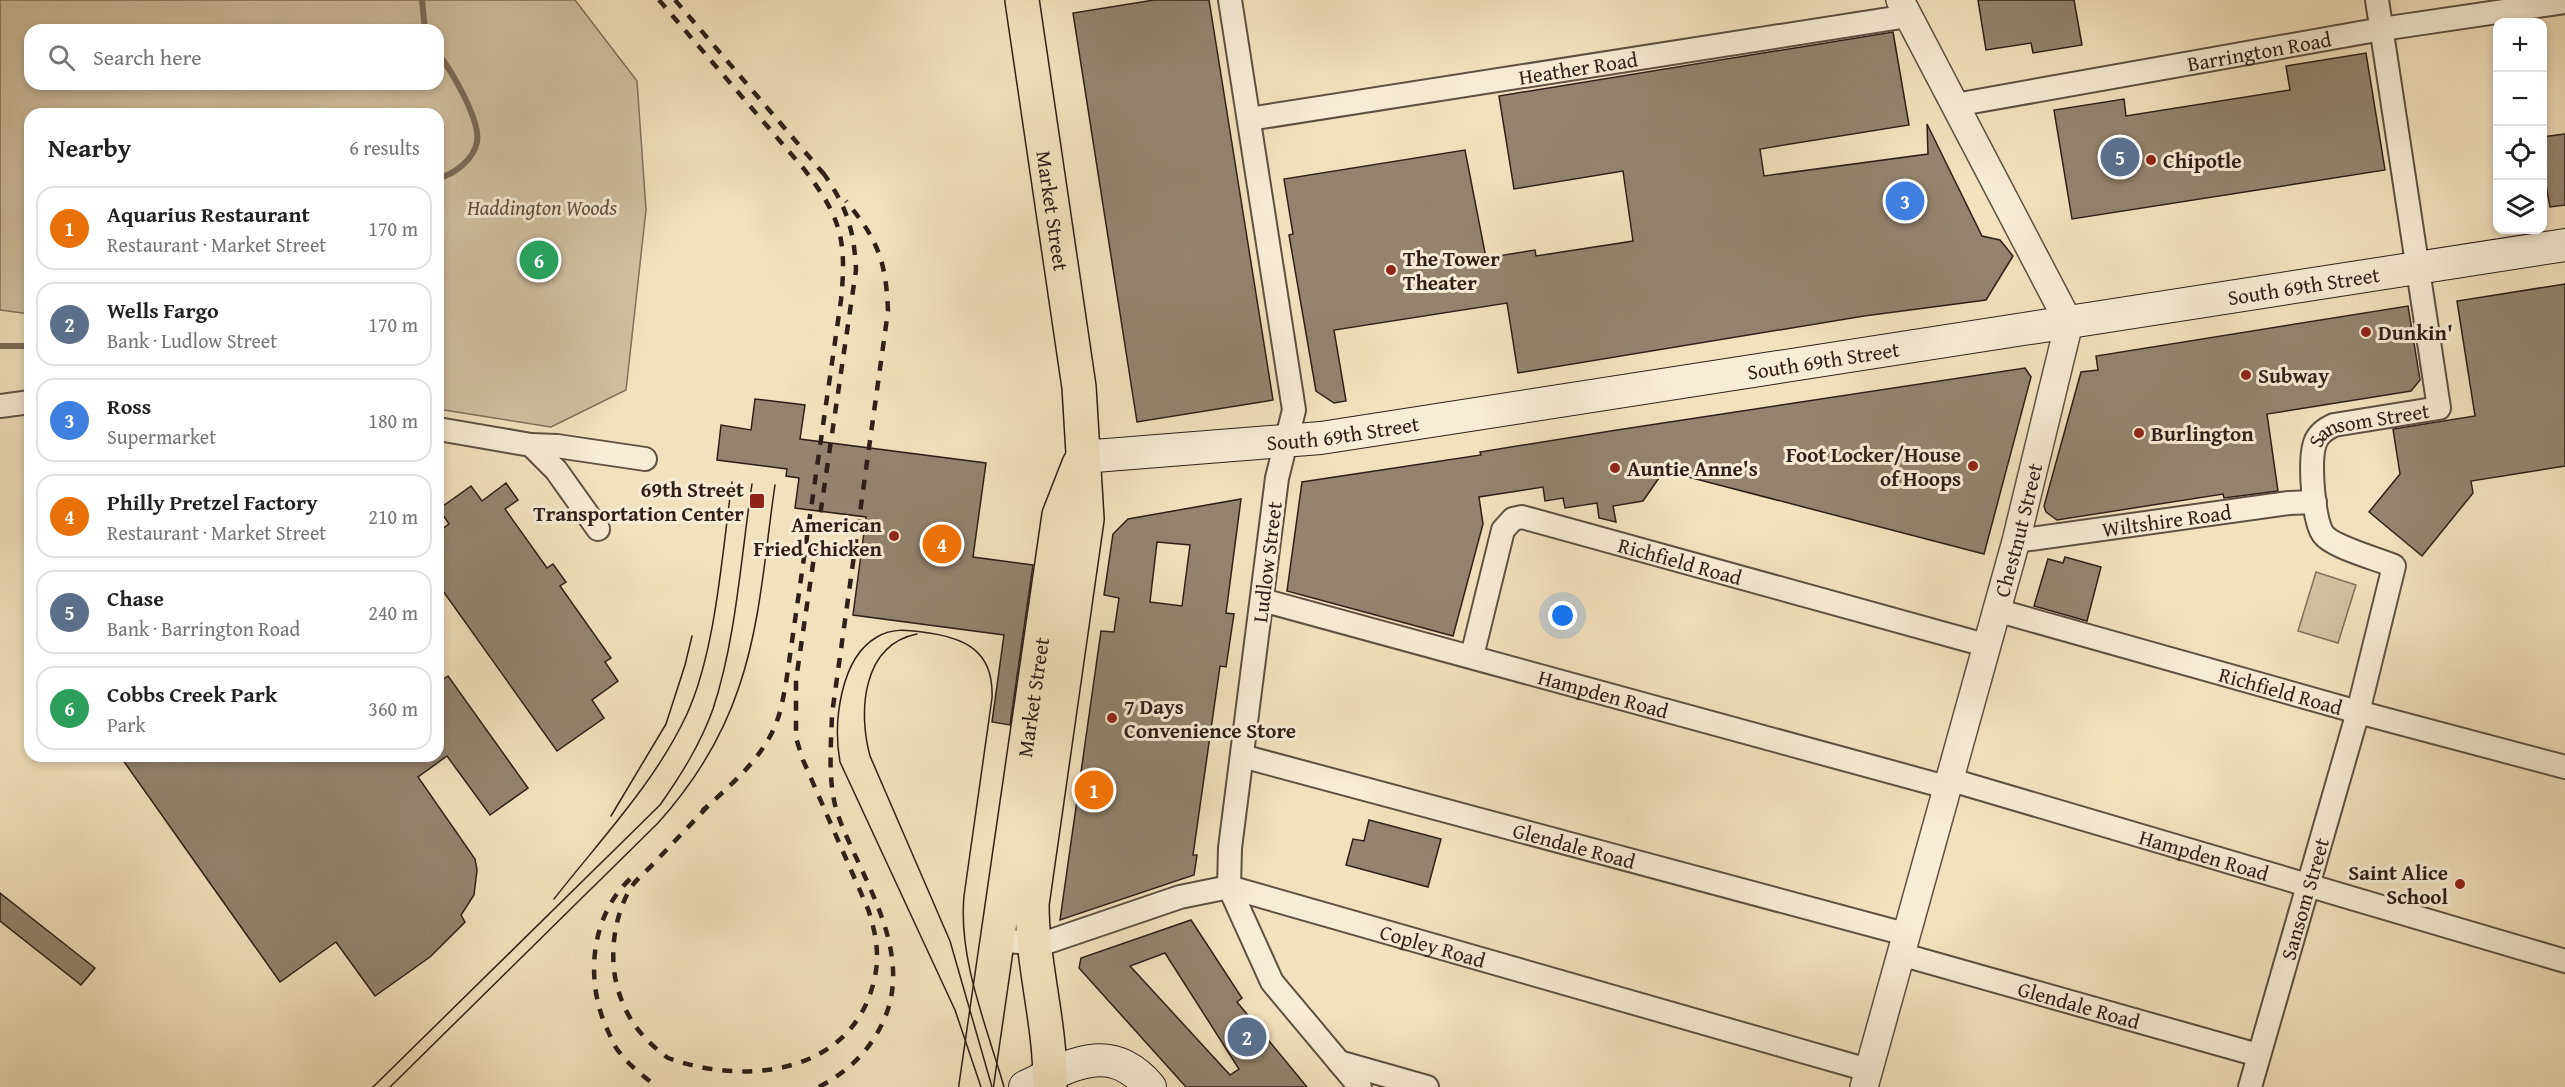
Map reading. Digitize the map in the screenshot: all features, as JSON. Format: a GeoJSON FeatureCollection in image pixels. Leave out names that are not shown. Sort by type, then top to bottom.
{"type":"FeatureCollection","features":[{"type":"Feature","properties":{"kind":"main road","name":"Market Street"},"geometry":{"type":"LineString","coordinates":[[1022,0],[1079,387],[1087,519],[1033,893],[1032,916],[1048,1039],[1042,1083]]}},
{"type":"Feature","properties":{"kind":"main road","name":"South 69th Street"},"geometry":{"type":"LineString","coordinates":[[1082,457],[1321,438],[2565,245]]}},
{"type":"Feature","properties":{"kind":"main road","name":"Market Street"},"geometry":{"type":"LineString","coordinates":[[976,1087],[1059,515],[1082,457]]}},
{"type":"Feature","properties":{"kind":"main road"},"geometry":{"type":"LineString","coordinates":[[1042,1083],[1074,1064],[1105,1060],[1125,1065],[1142,1077],[1150,1087]]}},
{"type":"Feature","properties":{"kind":"street","name":"Ludlow Street"},"geometry":{"type":"LineString","coordinates":[[1230,0],[1294,402],[1293,417],[1277,478],[1230,848],[1229,886],[1272,982],[1360,1087]]}},
{"type":"Feature","properties":{"kind":"street","name":"Sansom Street"},"geometry":{"type":"LineString","coordinates":[[2250,1087],[2358,712],[2394,566],[2335,543],[2323,535],[2315,502],[2312,455],[2315,443],[2325,429],[2334,425],[2439,408],[2377,0]]}},
{"type":"Feature","properties":{"kind":"street","name":"Barrington Road"},"geometry":{"type":"LineString","coordinates":[[1955,105],[2382,29],[2565,3]]}},
{"type":"Feature","properties":{"kind":"street","name":"Heather Road"},"geometry":{"type":"LineString","coordinates":[[1249,119],[1904,8]]}},
{"type":"Feature","properties":{"kind":"street"},"geometry":{"type":"LineString","coordinates":[[1904,8],[2069,323]]}},
{"type":"Feature","properties":{"kind":"street","name":"Chestnut Street"},"geometry":{"type":"LineString","coordinates":[[1866,1078],[1985,645],[2016,541],[2069,323]]}},
{"type":"Feature","properties":{"kind":"street"},"geometry":{"type":"LineString","coordinates":[[0,406],[24,403]]}},
{"type":"Feature","properties":{"kind":"street"},"geometry":{"type":"LineString","coordinates":[[444,430],[531,446],[557,446],[645,459]]}},
{"type":"Feature","properties":{"kind":"street"},"geometry":{"type":"LineString","coordinates":[[531,446],[556,470],[598,529]]}},
{"type":"Feature","properties":{"kind":"street","name":"Wiltshire Road"},"geometry":{"type":"LineString","coordinates":[[2016,541],[2289,503],[2315,502]]}},
{"type":"Feature","properties":{"kind":"street","name":"Richfield Road"},"geometry":{"type":"LineString","coordinates":[[1472,656],[1503,530],[1513,519],[1522,517],[1985,645]]}},
{"type":"Feature","properties":{"kind":"street","name":"Hampden Road"},"geometry":{"type":"LineString","coordinates":[[1262,600],[1947,783],[2307,884],[2565,961]]}},
{"type":"Feature","properties":{"kind":"street","name":"Richfield Road"},"geometry":{"type":"LineString","coordinates":[[1996,610],[2358,712],[2565,767]]}},
{"type":"Feature","properties":{"kind":"street","name":"Glendale Road"},"geometry":{"type":"LineString","coordinates":[[1242,756],[1902,944],[2258,1055]]}},
{"type":"Feature","properties":{"kind":"street","name":"Copley Road"},"geometry":{"type":"LineString","coordinates":[[997,940],[1035,945],[1065,938],[1180,897],[1229,886],[1866,1078]]}},
{"type":"Feature","properties":{"kind":"street"},"geometry":{"type":"LineString","coordinates":[[1338,1062],[1427,1087]]}},
{"type":"Feature","properties":{"kind":"green space","name":"Haddington Woods"},"geometry":{"type":"Polygon","coordinates":[[[0,0],[575,0],[637,81],[646,210],[626,390],[551,427],[444,410],[444,108],[24,108],[24,313],[0,310],[0,0]]]}},
{"type":"Feature","properties":{"kind":"green space"},"geometry":{"type":"Polygon","coordinates":[[[2316,572],[2356,585],[2338,643],[2298,631],[2316,572]]]}},
{"type":"Feature","properties":{"kind":"building"},"geometry":{"type":"Polygon","coordinates":[[[1154,0],[1209,0],[1273,400],[1137,422],[1073,13],[1154,0]]]}},
{"type":"Feature","properties":{"kind":"building"},"geometry":{"type":"Polygon","coordinates":[[[1978,0],[2074,0],[2082,45],[2033,53],[2031,43],[1986,50],[1978,0]]]}},
{"type":"Feature","properties":{"kind":"building"},"geometry":{"type":"Polygon","coordinates":[[[1893,32],[1909,125],[1760,149],[1764,176],[1928,154],[1927,124],[1982,236],[2000,240],[2013,256],[1986,300],[1864,316],[1518,373],[1507,303],[1334,330],[1346,401],[1334,403],[1316,391],[1289,235],[1293,234],[1284,179],[1465,150],[1486,258],[1535,250],[1536,256],[1633,241],[1623,171],[1514,189],[1499,96],[1893,32]]]}},
{"type":"Feature","properties":{"kind":"building"},"geometry":{"type":"Polygon","coordinates":[[[2366,53],[2385,170],[2072,219],[2054,110],[2124,99],[2126,116],[2290,90],[2286,66],[2366,53]]]}},
{"type":"Feature","properties":{"kind":"building"},"geometry":{"type":"Polygon","coordinates":[[[2565,134],[2565,205],[2550,207],[2547,191],[2547,136],[2565,134]]]}},
{"type":"Feature","properties":{"kind":"building"},"geometry":{"type":"Polygon","coordinates":[[[2565,284],[2565,466],[2471,481],[2473,493],[2422,556],[2369,512],[2400,474],[2393,429],[2475,416],[2457,301],[2565,284]]]}},
{"type":"Feature","properties":{"kind":"building"},"geometry":{"type":"Polygon","coordinates":[[[2408,306],[2420,380],[2411,391],[2267,414],[2278,491],[2224,498],[2223,494],[2057,520],[2046,512],[2044,506],[2081,372],[2098,370],[2096,356],[2408,306]]]}},
{"type":"Feature","properties":{"kind":"building"},"geometry":{"type":"Polygon","coordinates":[[[2025,368],[2031,377],[1984,554],[1673,473],[1661,475],[1643,501],[1613,506],[1616,522],[1599,518],[1597,503],[1565,508],[1563,498],[1545,501],[1543,487],[1479,497],[1483,524],[1453,636],[1287,591],[1302,482],[1481,455],[1480,452],[1617,430],[2025,368]]]}},
{"type":"Feature","properties":{"kind":"building","name":"69th Street Transportation Center"},"geometry":{"type":"Polygon","coordinates":[[[755,399],[805,405],[800,439],[986,463],[973,557],[1033,565],[1010,725],[992,722],[1004,635],[853,615],[866,517],[795,508],[799,478],[786,476],[787,469],[717,460],[721,425],[751,430],[755,399]]]}},
{"type":"Feature","properties":{"kind":"building"},"geometry":{"type":"Polygon","coordinates":[[[506,483],[518,500],[505,509],[547,568],[553,564],[566,582],[560,586],[611,658],[605,662],[618,681],[592,700],[604,718],[557,751],[444,592],[444,528],[449,524],[444,516],[444,505],[471,486],[482,501],[506,483]]]}},
{"type":"Feature","properties":{"kind":"building"},"geometry":{"type":"Polygon","coordinates":[[[1241,499],[1226,613],[1234,614],[1226,667],[1220,666],[1193,855],[1197,855],[1194,875],[1060,920],[1101,631],[1114,632],[1119,598],[1104,595],[1113,534],[1128,519],[1241,499]],[[1157,542],[1150,602],[1182,606],[1190,545],[1157,542]]]}},
{"type":"Feature","properties":{"kind":"building"},"geometry":{"type":"Polygon","coordinates":[[[2065,557],[2101,567],[2087,621],[2034,606],[2048,559],[2063,563],[2065,557]]]}},
{"type":"Feature","properties":{"kind":"building"},"geometry":{"type":"Polygon","coordinates":[[[448,676],[528,788],[490,815],[447,756],[444,758],[444,679],[448,676]]]}},
{"type":"Feature","properties":{"kind":"building"},"geometry":{"type":"Polygon","coordinates":[[[124,762],[439,762],[418,777],[475,859],[477,870],[474,895],[461,915],[465,922],[430,957],[375,996],[336,942],[280,982],[124,762]]]}},
{"type":"Feature","properties":{"kind":"building"},"geometry":{"type":"Polygon","coordinates":[[[1369,820],[1441,839],[1428,887],[1346,865],[1353,839],[1364,841],[1369,820]]]}},
{"type":"Feature","properties":{"kind":"building"},"geometry":{"type":"Polygon","coordinates":[[[0,893],[95,968],[81,985],[0,921],[0,893]]]}},
{"type":"Feature","properties":{"kind":"building"},"geometry":{"type":"Polygon","coordinates":[[[1191,920],[1242,998],[1237,1002],[1307,1087],[1186,1087],[1079,968],[1081,958],[1191,920]],[[1165,953],[1130,966],[1230,1075],[1239,1069],[1165,953]]]}},
{"type":"Feature","properties":{"kind":"waterway"},"geometry":{"type":"LineString","coordinates":[[422,0],[424,24]]}},
{"type":"Feature","properties":{"kind":"waterway"},"geometry":{"type":"LineString","coordinates":[[444,62],[464,96],[477,133],[477,142],[468,160],[457,170],[444,176]]}},
{"type":"Feature","properties":{"kind":"waterway"},"geometry":{"type":"LineString","coordinates":[[0,346],[24,346]]}},
{"type":"Feature","properties":{"kind":"tram line"},"geometry":{"type":"LineString","coordinates":[[554,899],[643,787],[659,764],[687,714],[705,661],[717,601],[732,482]]}},
{"type":"Feature","properties":{"kind":"tram line"},"geometry":{"type":"LineString","coordinates":[[373,1087],[660,805],[683,771],[708,722],[721,682],[733,626],[752,484]]}},
{"type":"Feature","properties":{"kind":"tram line"},"geometry":{"type":"LineString","coordinates":[[390,1087],[658,823],[706,759],[732,706],[746,663],[762,587],[775,485]]}},
{"type":"Feature","properties":{"kind":"tram line"},"geometry":{"type":"LineString","coordinates":[[981,1087],[955,1010],[840,762],[839,711],[847,675],[864,647],[882,634],[893,631],[937,634],[963,642],[982,657],[988,668],[992,698],[964,896],[963,920],[965,944],[975,993],[1004,1087]]}},
{"type":"Feature","properties":{"kind":"tram line"},"geometry":{"type":"LineString","coordinates":[[917,634],[899,641],[885,652],[875,666],[868,683],[865,701],[866,739],[870,756],[950,941],[992,1087]]}},
{"type":"Feature","properties":{"kind":"tram line"},"geometry":{"type":"LineString","coordinates":[[611,816],[666,724],[692,636]]}},
{"type":"Feature","properties":{"kind":"railway"},"geometry":{"type":"LineString","coordinates":[[659,0],[816,186],[834,216],[839,230],[843,261],[841,300],[786,683],[779,715],[773,730],[757,756],[702,811]]}},
{"type":"Feature","properties":{"kind":"railway"},"geometry":{"type":"LineString","coordinates":[[675,0],[823,173]]}},
{"type":"Feature","properties":{"kind":"railway"},"geometry":{"type":"LineString","coordinates":[[708,806],[630,889],[620,912],[614,936],[613,962],[620,997],[630,1017],[643,1035],[668,1058],[699,1067],[731,1071],[764,1070],[794,1064],[822,1052],[846,1034],[864,1009],[875,976],[877,959],[875,933],[868,909],[803,760],[796,738],[796,680],[856,270],[853,240],[842,204],[819,167]]}},
{"type":"Feature","properties":{"kind":"railway"},"geometry":{"type":"LineString","coordinates":[[819,1087],[838,1076],[854,1062],[874,1038],[890,1001],[893,975],[890,948],[883,921],[839,818],[831,780],[832,714],[888,311],[885,278],[878,252],[866,228],[846,201]]}},
{"type":"Feature","properties":{"kind":"railway"},"geometry":{"type":"LineString","coordinates":[[630,879],[606,912],[599,931],[595,950],[596,991],[600,1010],[616,1048],[633,1067],[658,1087]]}},
{"type":"Feature","properties":{"kind":"place","name":"Chase"},"geometry":{"type":"Point","coordinates":[2120,157]}},
{"type":"Feature","properties":{"kind":"place","name":"Chipotle"},"geometry":{"type":"Point","coordinates":[2151,160]}},
{"type":"Feature","properties":{"kind":"place","name":"Ross"},"geometry":{"type":"Point","coordinates":[1905,201]}},
{"type":"Feature","properties":{"kind":"place","name":"Cobbs Creek Park"},"geometry":{"type":"Point","coordinates":[539,260]}},
{"type":"Feature","properties":{"kind":"place","name":"The Tower Theater"},"geometry":{"type":"Point","coordinates":[1391,270]}},
{"type":"Feature","properties":{"kind":"place","name":"Dunkin'"},"geometry":{"type":"Point","coordinates":[2366,332]}},
{"type":"Feature","properties":{"kind":"place","name":"Subway"},"geometry":{"type":"Point","coordinates":[2246,375]}},
{"type":"Feature","properties":{"kind":"place","name":"Burlington"},"geometry":{"type":"Point","coordinates":[2139,433]}},
{"type":"Feature","properties":{"kind":"place","name":"Foot Locker/House of Hoops"},"geometry":{"type":"Point","coordinates":[1973,466]}},
{"type":"Feature","properties":{"kind":"place","name":"Auntie Anne's"},"geometry":{"type":"Point","coordinates":[1615,468]}},
{"type":"Feature","properties":{"kind":"place","name":"69th Street Transportation Center"},"geometry":{"type":"Point","coordinates":[757,501]}},
{"type":"Feature","properties":{"kind":"place","name":"American Fried Chicken"},"geometry":{"type":"Point","coordinates":[894,536]}},
{"type":"Feature","properties":{"kind":"place","name":"Philly Pretzel Factory"},"geometry":{"type":"Point","coordinates":[942,544]}},
{"type":"Feature","properties":{"kind":"place","name":"7 Days Convenience Store"},"geometry":{"type":"Point","coordinates":[1112,718]}},
{"type":"Feature","properties":{"kind":"place","name":"Aquarius Restaurant"},"geometry":{"type":"Point","coordinates":[1094,790]}},
{"type":"Feature","properties":{"kind":"place","name":"Saint Alice School"},"geometry":{"type":"Point","coordinates":[2460,884]}},
{"type":"Feature","properties":{"kind":"place","name":"Wells Fargo"},"geometry":{"type":"Point","coordinates":[1247,1037]}}]}
